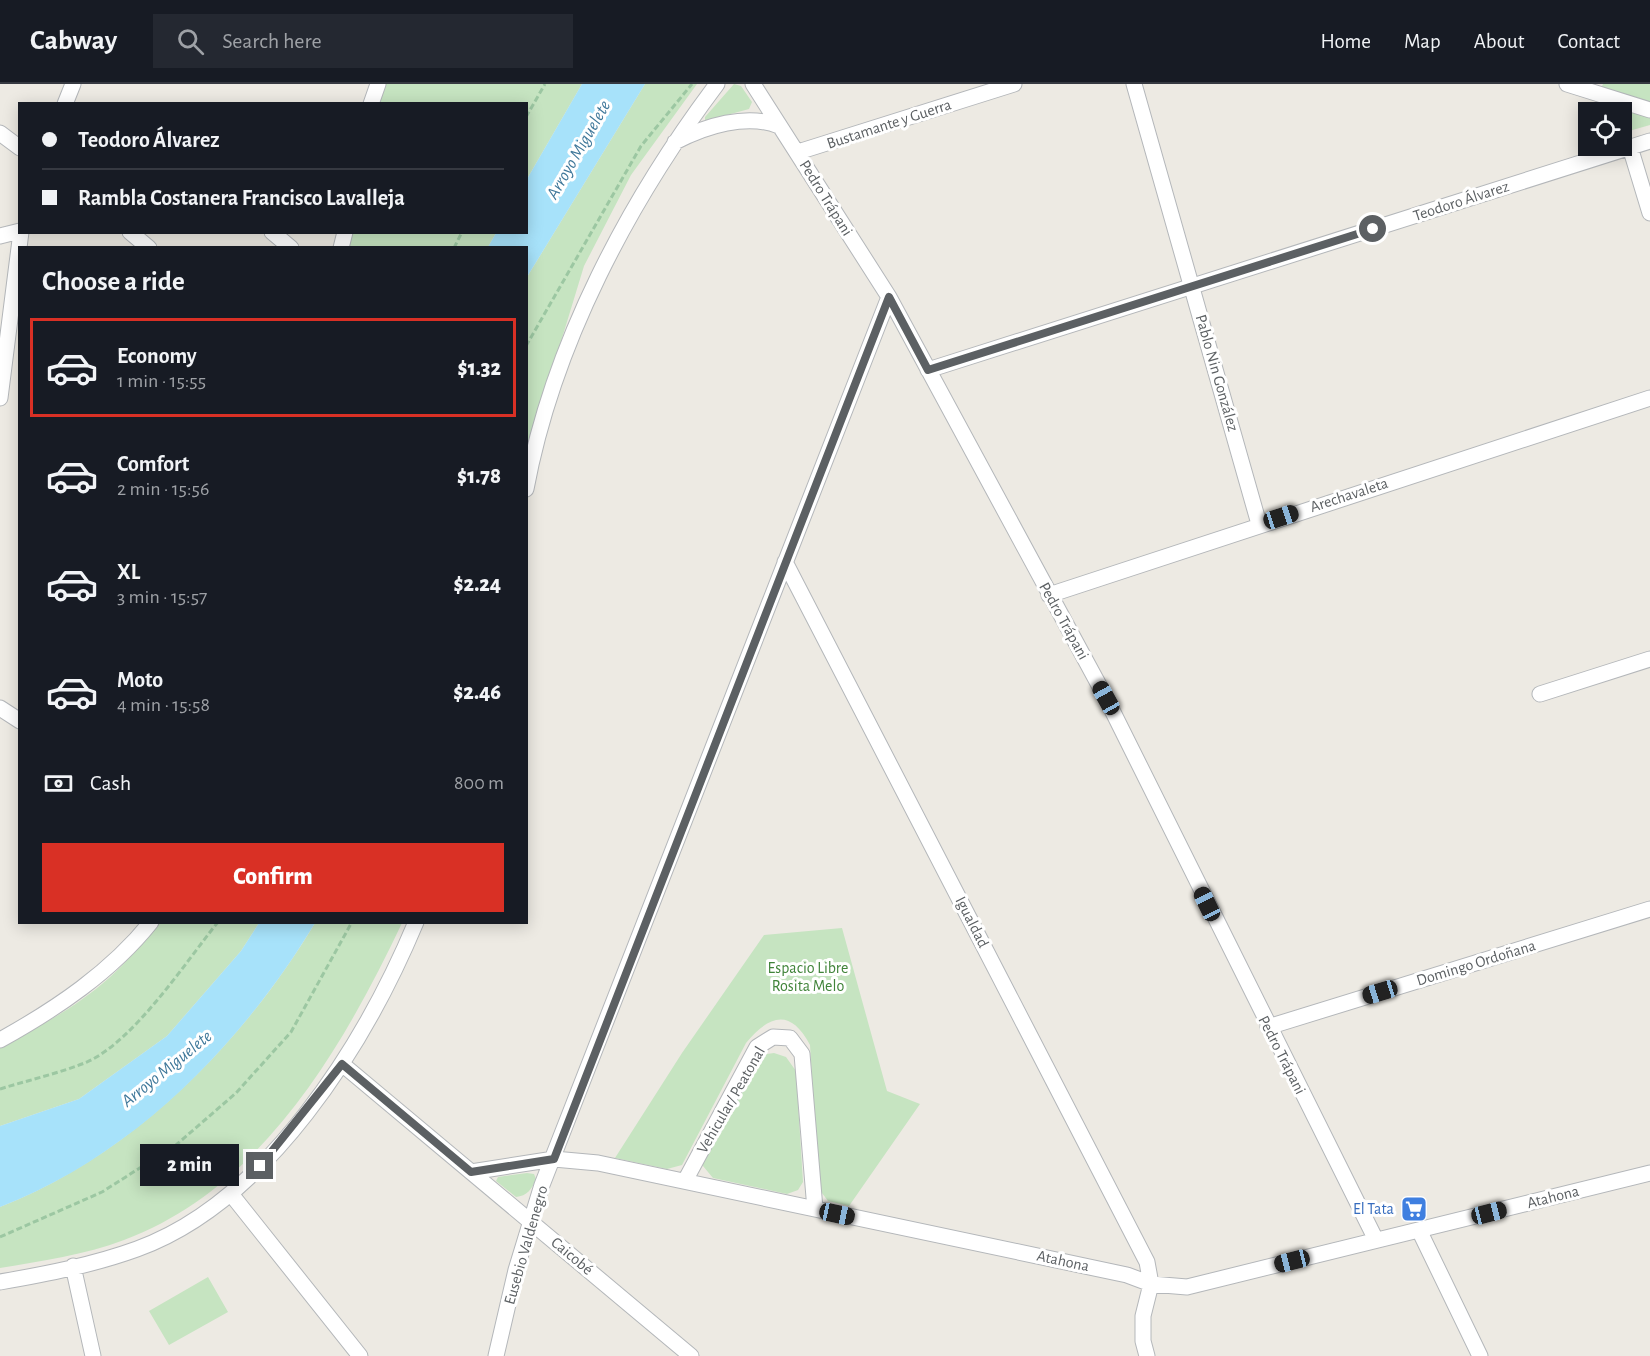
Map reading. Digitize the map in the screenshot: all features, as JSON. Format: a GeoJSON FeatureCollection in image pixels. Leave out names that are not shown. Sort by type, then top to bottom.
{"type":"FeatureCollection","features":[{"type":"Feature","properties":{"kind":"street"},"geometry":{"type":"LineString","coordinates":[[65,102],[73,84]]}},
{"type":"Feature","properties":{"kind":"street"},"geometry":{"type":"LineString","coordinates":[[528,482],[558,377],[596,282],[626,220],[673,144],[717,84]]}},
{"type":"Feature","properties":{"kind":"street","name":"Pedro Trápani"},"geometry":{"type":"LineString","coordinates":[[753,84],[889,297],[1106,698],[1376,1240]]}},
{"type":"Feature","properties":{"kind":"street","name":"Bustamante y Guerra"},"geometry":{"type":"LineString","coordinates":[[798,152],[1014,84]]}},
{"type":"Feature","properties":{"kind":"street","name":"Pablo Nin González"},"geometry":{"type":"LineString","coordinates":[[1134,84],[1260,524]]}},
{"type":"Feature","properties":{"kind":"street"},"geometry":{"type":"LineString","coordinates":[[1567,84],[1650,110]]}},
{"type":"Feature","properties":{"kind":"street"},"geometry":{"type":"LineString","coordinates":[[673,144],[709,129],[753,119],[779,126]]}},
{"type":"Feature","properties":{"kind":"street"},"geometry":{"type":"LineString","coordinates":[[0,133],[18,146]]}},
{"type":"Feature","properties":{"kind":"street","name":"Teodoro Álvarez"},"geometry":{"type":"LineString","coordinates":[[1632,146],[1650,141]]}},
{"type":"Feature","properties":{"kind":"street"},"geometry":{"type":"LineString","coordinates":[[1632,154],[1650,213]]}},
{"type":"Feature","properties":{"kind":"street","name":"Teodoro Álvarez"},"geometry":{"type":"LineString","coordinates":[[928,370],[1602,156]]}},
{"type":"Feature","properties":{"kind":"street"},"geometry":{"type":"LineString","coordinates":[[0,236],[18,232]]}},
{"type":"Feature","properties":{"kind":"street"},"geometry":{"type":"LineString","coordinates":[[132,234],[147,246]]}},
{"type":"Feature","properties":{"kind":"street"},"geometry":{"type":"LineString","coordinates":[[275,234],[289,246]]}},
{"type":"Feature","properties":{"kind":"street"},"geometry":{"type":"LineString","coordinates":[[0,398],[18,249]]}},
{"type":"Feature","properties":{"kind":"street","name":"Eusebio Valdenegro"},"geometry":{"type":"LineString","coordinates":[[496,1356],[516,1270],[542,1185],[889,297]]}},
{"type":"Feature","properties":{"kind":"street","name":"Arechavaleta"},"geometry":{"type":"LineString","coordinates":[[1049,595],[1650,398]]}},
{"type":"Feature","properties":{"kind":"street","name":"Igualdad"},"geometry":{"type":"LineString","coordinates":[[785,562],[1148,1262],[1151,1284]]}},
{"type":"Feature","properties":{"kind":"street"},"geometry":{"type":"LineString","coordinates":[[1540,694],[1650,659]]}},
{"type":"Feature","properties":{"kind":"street"},"geometry":{"type":"LineString","coordinates":[[0,708],[18,720]]}},
{"type":"Feature","properties":{"kind":"street","name":"Domingo Ordoñana"},"geometry":{"type":"LineString","coordinates":[[1268,1027],[1650,909]]}},
{"type":"Feature","properties":{"kind":"street"},"geometry":{"type":"LineString","coordinates":[[0,1040],[61,1003],[124,953],[149,924]]}},
{"type":"Feature","properties":{"kind":"street"},"geometry":{"type":"LineString","coordinates":[[0,1282],[138,1249],[201,1215],[231,1194],[273,1153],[342,1064],[397,964],[415,924]]}},
{"type":"Feature","properties":{"kind":"street","name":"Vehicular/ Peatonal"},"geometry":{"type":"LineString","coordinates":[[686,1179],[757,1047],[773,1037],[790,1038],[802,1054],[815,1209]]}},
{"type":"Feature","properties":{"kind":"street","name":"Caicobé"},"geometry":{"type":"LineString","coordinates":[[342,1064],[691,1356]]}},
{"type":"Feature","properties":{"kind":"street","name":"Atahona"},"geometry":{"type":"LineString","coordinates":[[471,1172],[554,1159],[598,1163],[686,1179],[815,1209],[1128,1275],[1151,1284],[1187,1287],[1650,1173]]}},
{"type":"Feature","properties":{"kind":"street"},"geometry":{"type":"LineString","coordinates":[[231,1194],[360,1356]]}},
{"type":"Feature","properties":{"kind":"street"},"geometry":{"type":"LineString","coordinates":[[1419,1230],[1480,1356]]}},
{"type":"Feature","properties":{"kind":"street"},"geometry":{"type":"LineString","coordinates":[[74,1266],[93,1356]]}},
{"type":"Feature","properties":{"kind":"street"},"geometry":{"type":"LineString","coordinates":[[1147,1356],[1143,1341],[1143,1316],[1151,1284]]}},
{"type":"Feature","properties":{"kind":"path"},"geometry":{"type":"LineString","coordinates":[[528,114],[545,84]]}},
{"type":"Feature","properties":{"kind":"path"},"geometry":{"type":"LineString","coordinates":[[528,343],[641,146],[692,84]]}},
{"type":"Feature","properties":{"kind":"path"},"geometry":{"type":"LineString","coordinates":[[0,1089],[88,1061],[106,1050],[127,1033],[216,924]]}},
{"type":"Feature","properties":{"kind":"path"},"geometry":{"type":"LineString","coordinates":[[0,1238],[102,1192],[176,1145],[236,1093],[291,1032],[351,924]]}},
{"type":"Feature","properties":{"kind":"green space"},"geometry":{"type":"Polygon","coordinates":[[[386,84],[582,84],[528,177],[528,102],[380,102],[386,84]]]}},
{"type":"Feature","properties":{"kind":"green space"},"geometry":{"type":"Polygon","coordinates":[[[645,84],[697,84],[631,175],[584,266],[528,450],[528,275],[645,84]]]}},
{"type":"Feature","properties":{"kind":"green space"},"geometry":{"type":"Polygon","coordinates":[[[734,84],[741,86],[752,102],[749,109],[705,121],[705,117],[734,84]]]}},
{"type":"Feature","properties":{"kind":"green space"},"geometry":{"type":"Polygon","coordinates":[[[1603,84],[1650,84],[1650,125],[1632,130],[1632,102],[1603,102],[1600,90],[1603,84]]]}},
{"type":"Feature","properties":{"kind":"green space"},"geometry":{"type":"Polygon","coordinates":[[[350,234],[495,234],[489,246],[347,246],[350,234]]]}},
{"type":"Feature","properties":{"kind":"green space"},"geometry":{"type":"Polygon","coordinates":[[[157,924],[258,924],[241,951],[167,1036],[79,1099],[0,1126],[0,1046],[47,1022],[88,995],[124,964],[157,924]]]}},
{"type":"Feature","properties":{"kind":"green space"},"geometry":{"type":"Polygon","coordinates":[[[314,924],[402,924],[353,1018],[324,1065],[292,1109],[257,1150],[217,1186],[173,1217],[124,1240],[78,1254],[0,1268],[0,1207],[49,1185],[95,1158],[139,1126],[219,1052],[286,968],[314,924]]]}},
{"type":"Feature","properties":{"kind":"green space","name":"Espacio Libre Rosita Melo"},"geometry":{"type":"Polygon","coordinates":[[[842,928],[887,1091],[920,1104],[849,1206],[828,1201],[819,1189],[810,1045],[803,1033],[788,1021],[772,1021],[763,1026],[746,1043],[682,1165],[667,1169],[615,1158],[682,1053],[764,935],[842,928]]]}},
{"type":"Feature","properties":{"kind":"green space"},"geometry":{"type":"Polygon","coordinates":[[[774,1053],[786,1057],[796,1071],[803,1182],[798,1190],[787,1194],[713,1178],[703,1166],[703,1159],[755,1062],[767,1054],[774,1053]]]}},
{"type":"Feature","properties":{"kind":"green space"},"geometry":{"type":"Polygon","coordinates":[[[534,1174],[536,1179],[529,1191],[520,1196],[516,1197],[496,1181],[498,1177],[534,1174]]]}},
{"type":"Feature","properties":{"kind":"green space"},"geometry":{"type":"Polygon","coordinates":[[[208,1277],[228,1312],[169,1345],[149,1311],[208,1277]]]}},
{"type":"Feature","properties":{"kind":"water","name":"Arroyo Miguelete"},"geometry":{"type":"Polygon","coordinates":[[[582,84],[645,84],[528,275],[528,246],[489,246],[495,234],[528,234],[528,177],[582,84]]]}},
{"type":"Feature","properties":{"kind":"water","name":"Arroyo Miguelete"},"geometry":{"type":"Polygon","coordinates":[[[258,924],[314,924],[254,1011],[219,1052],[180,1091],[139,1126],[95,1158],[49,1185],[0,1207],[0,1126],[79,1099],[167,1036],[241,951],[258,924]]]}},
{"type":"Feature","properties":{"kind":"place","name":"El Tata"},"geometry":{"type":"Point","coordinates":[1414,1209]}},
{"type":"Feature","properties":{"kind":"route"},"geometry":{"type":"LineString","coordinates":[[260,1166],[273,1153],[342,1064],[471,1172],[554,1159],[889,297],[928,370],[1373,229]]}}]}
